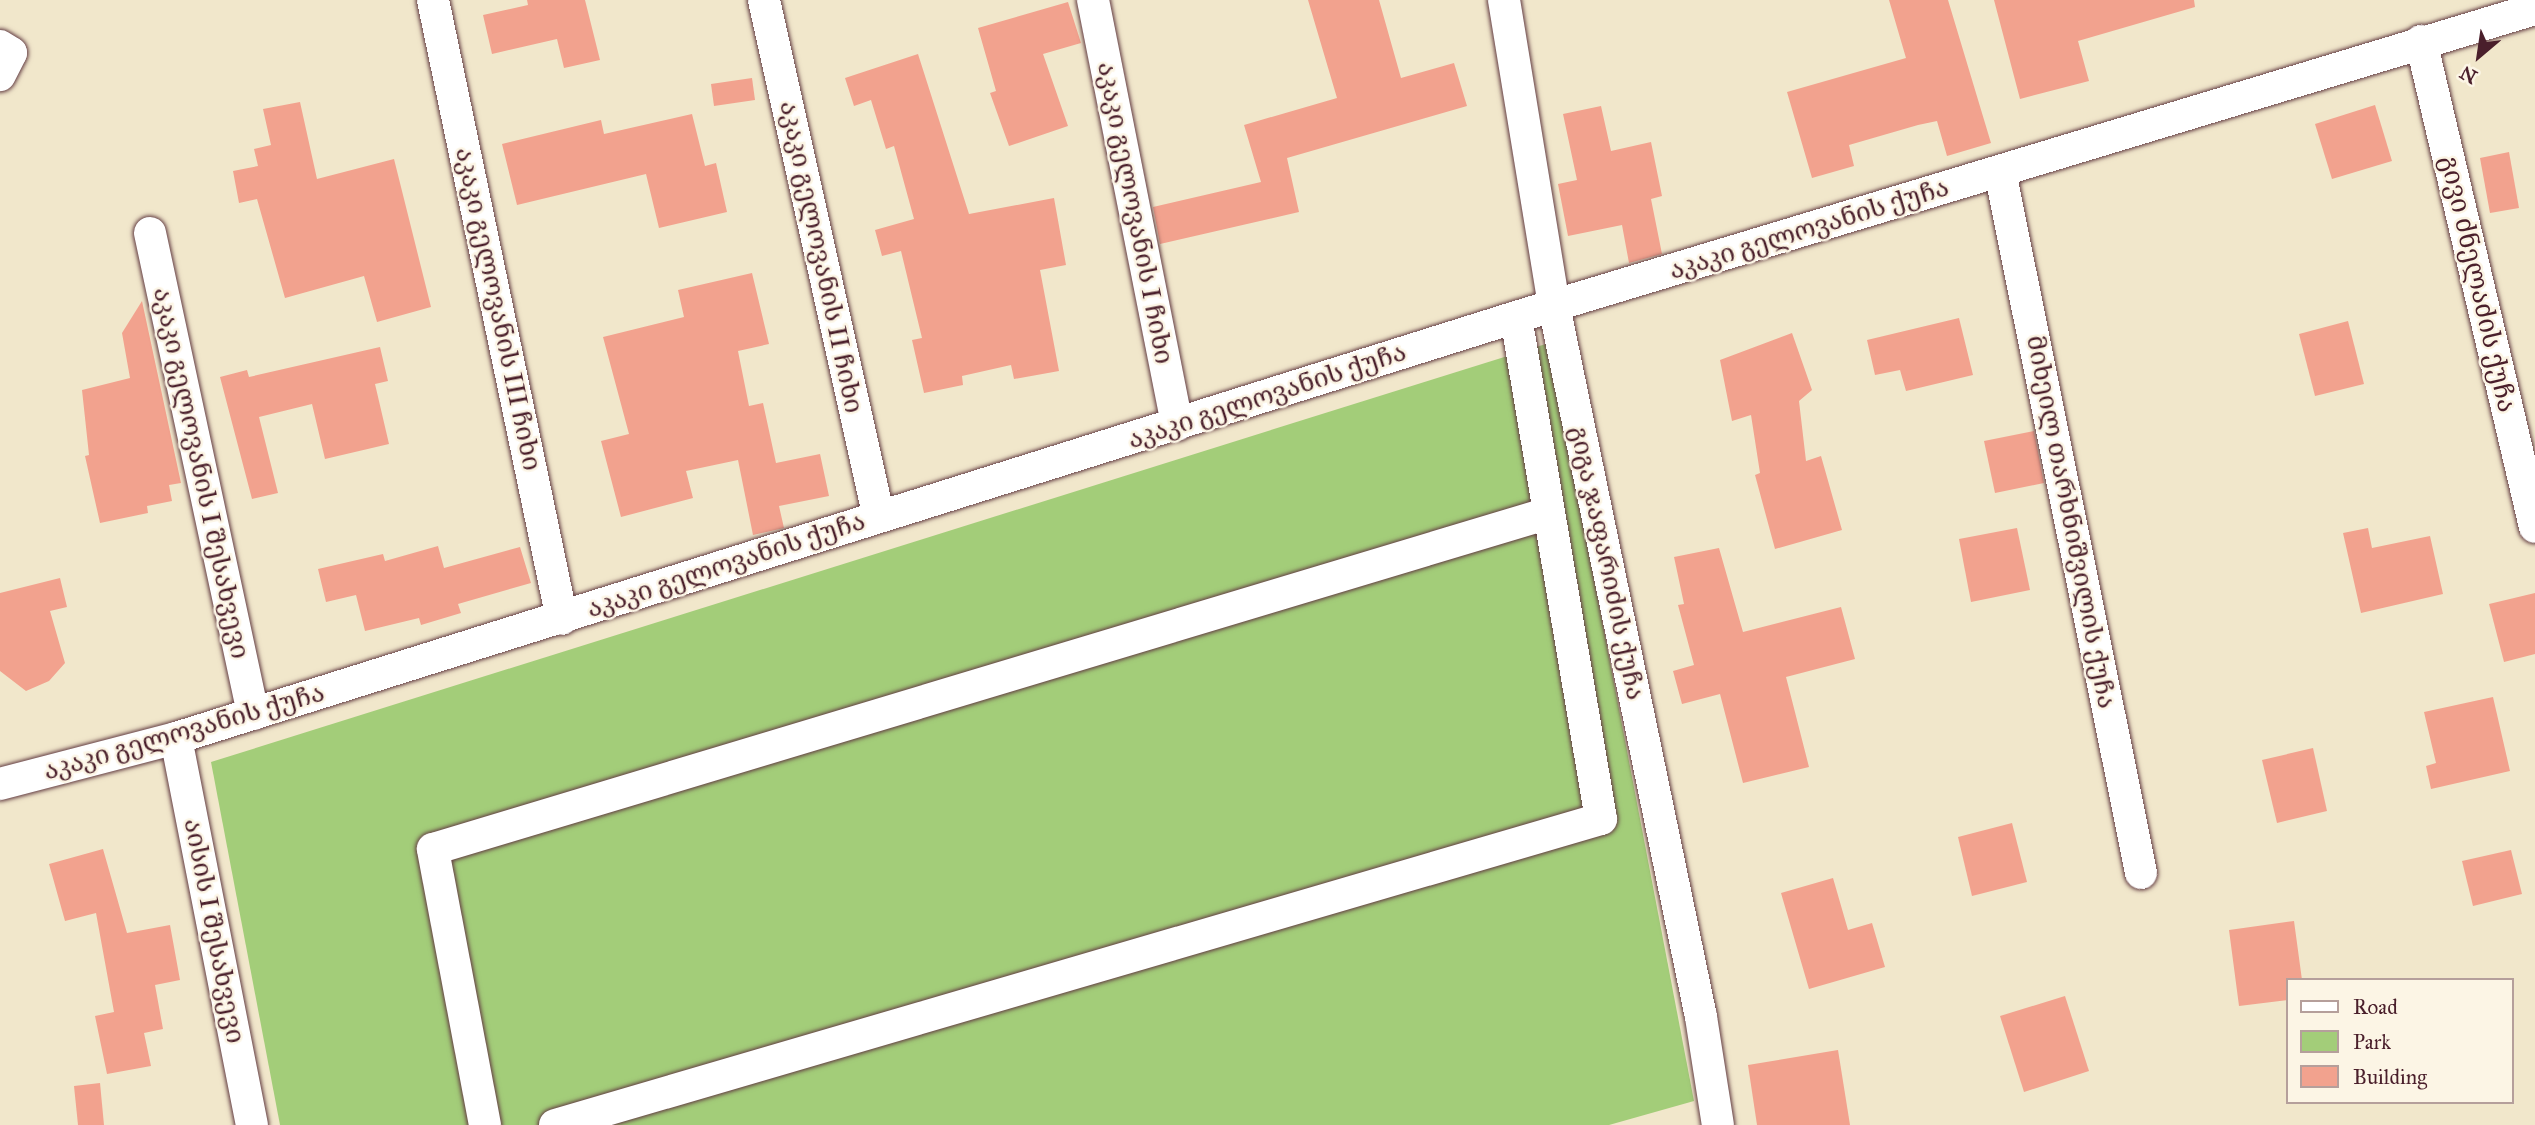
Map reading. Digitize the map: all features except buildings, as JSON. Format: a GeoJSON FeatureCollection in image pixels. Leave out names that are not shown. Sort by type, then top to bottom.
{"type":"FeatureCollection","features":[{"type":"Feature","properties":{"kind":"street","name":"აკაკი გელოვანის III ჩიხი"},"geometry":{"type":"LineString","coordinates":[[433,0],[562,619]]}},
{"type":"Feature","properties":{"kind":"street","name":"აკაკი გელოვანის II ჩიხი"},"geometry":{"type":"LineString","coordinates":[[764,0],[878,514]]}},
{"type":"Feature","properties":{"kind":"street","name":"აკაკი გელოვანის I ჩიხი"},"geometry":{"type":"LineString","coordinates":[[1093,0],[1177,425]]}},
{"type":"Feature","properties":{"kind":"street","name":"გიგა ჯაფარიძის ქუჩა"},"geometry":{"type":"LineString","coordinates":[[1504,0],[1554,306],[1701,1017],[1718,1125]]}},
{"type":"Feature","properties":{"kind":"street","name":"აკაკი გელოვანის ქუჩა"},"geometry":{"type":"LineString","coordinates":[[0,784],[176,738],[562,619],[878,514],[1177,425],[1516,317],[2421,41],[2535,9]]}},
{"type":"Feature","properties":{"kind":"street","name":"გივი ძნელაძის ქუჩა"},"geometry":{"type":"LineString","coordinates":[[2421,41],[2535,527]]}},
{"type":"Feature","properties":{"kind":"street"},"geometry":{"type":"LineString","coordinates":[[0,46],[11,53],[0,75]]}},
{"type":"Feature","properties":{"kind":"street","name":"მიხეილ თარხნიშვილის ქუჩა"},"geometry":{"type":"LineString","coordinates":[[2000,171],[2141,873]]}},
{"type":"Feature","properties":{"kind":"street","name":"აკაკი გელოვანის I შესახვევი"},"geometry":{"type":"LineString","coordinates":[[150,233],[253,714]]}},
{"type":"Feature","properties":{"kind":"street"},"geometry":{"type":"LineString","coordinates":[[555,1125],[1601,819],[1516,317]]}},
{"type":"Feature","properties":{"kind":"street"},"geometry":{"type":"LineString","coordinates":[[485,1125],[433,849],[1549,513]]}},
{"type":"Feature","properties":{"kind":"street","name":"აისის I შესახვევი"},"geometry":{"type":"LineString","coordinates":[[176,738],[253,1125]]}},
{"type":"Feature","properties":{"kind":"green space"},"geometry":{"type":"Polygon","coordinates":[[[1549,343],[1694,1101],[1609,1125],[280,1125],[211,762],[1549,343]]]}}]}
